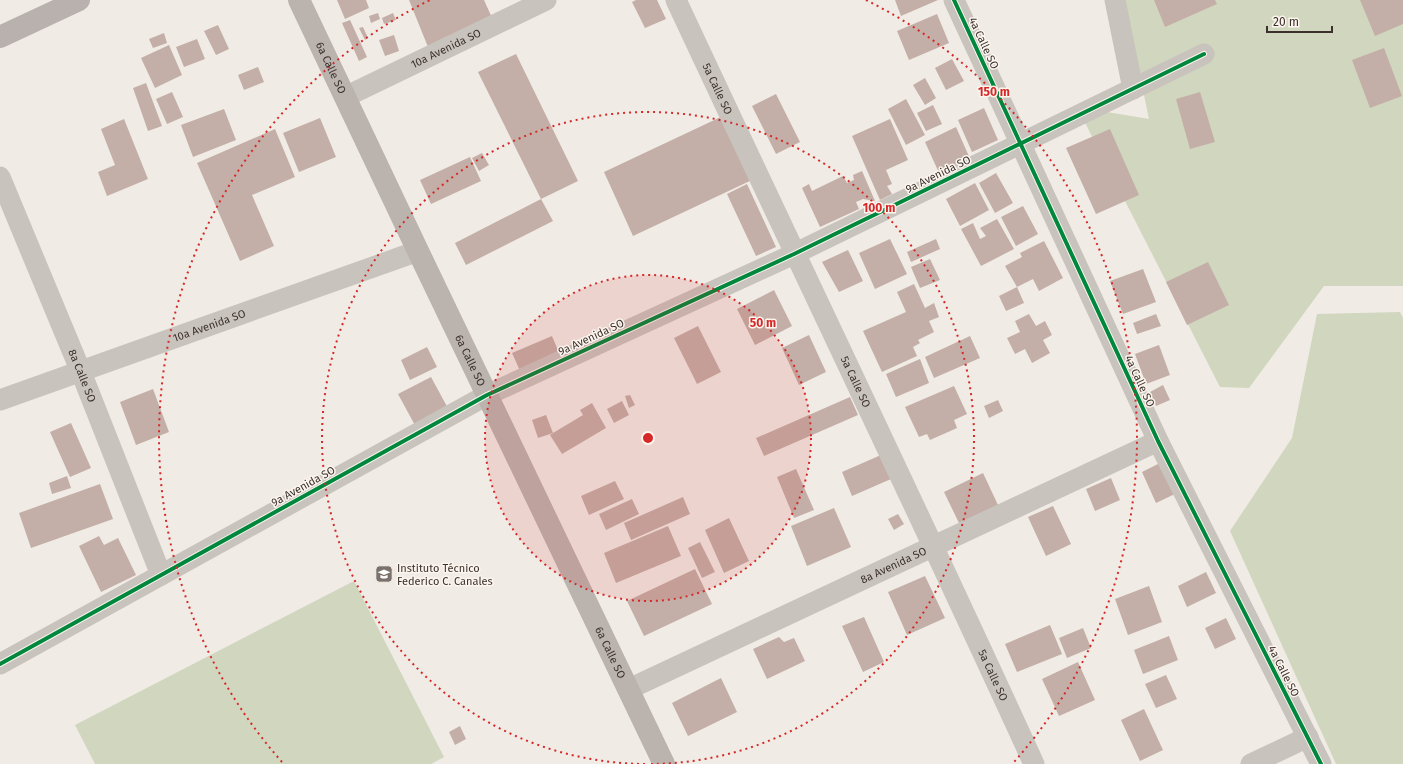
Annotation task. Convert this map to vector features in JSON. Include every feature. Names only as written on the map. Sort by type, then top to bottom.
[{"type":"main road","points":[[0,37],[79,0]]},
{"type":"street","name":"6a Calle SO","points":[[299,0],[664,764]]},
{"type":"street","name":"10a Avenida SO","points":[[345,97],[546,0]]},
{"type":"street","name":"5a Calle SO","points":[[676,0],[794,254],[934,546],[1034,764]]},
{"type":"street","name":"4a Calle SO","points":[[954,0],[1158,441],[1322,764]]},
{"type":"street","points":[[1115,0],[1133,88]]},
{"type":"street","name":"9a Avenida SO","points":[[0,664],[487,395],[794,254],[1204,54]]},
{"type":"street","name":"8a Calle SO","points":[[0,177],[161,575]]},
{"type":"street","name":"10a Avenida SO","points":[[0,400],[418,251]]},
{"type":"street","name":"8a Avenida SO","points":[[629,689],[1158,441]]},
{"type":"street","points":[[1251,764],[1308,737]]},
{"type":"green space","points":[[1124,0],[1403,0],[1403,286],[1324,286],[1249,388],[1220,387],[1077,107],[1149,119]]},
{"type":"green space","points":[[1400,312],[1403,318],[1403,764],[1336,764],[1230,531],[1292,438],[1317,314]]},
{"type":"green space","points":[[354,581],[444,757],[431,764],[95,764],[75,725]]},
{"type":"building","points":[[337,0],[366,0],[369,8],[345,19]]},
{"type":"building","points":[[409,0],[484,0],[493,20],[428,47]]},
{"type":"building","points":[[636,0],[657,0],[666,19],[645,28],[632,2]]},
{"type":"building","points":[[895,0],[938,0],[901,16]]},
{"type":"building","points":[[1154,0],[1215,0],[1217,4],[1165,27]]},
{"type":"building","points":[[1360,0],[1403,0],[1403,24],[1375,36]]},
{"type":"building","points":[[378,13],[380,19],[371,23],[369,16]]},
{"type":"building","points":[[393,13],[396,20],[384,24],[382,18]]},
{"type":"building","points":[[937,14],[949,43],[909,60],[897,31]]},
{"type":"building","points":[[350,20],[367,57],[359,61],[342,23]]},
{"type":"building","points":[[218,25],[229,49],[216,55],[204,31]]},
{"type":"building","points":[[363,27],[368,38],[365,40],[359,28]]},
{"type":"building","points":[[164,33],[167,43],[153,48],[149,39]]},
{"type":"building","points":[[394,35],[399,51],[385,56],[379,40]]},
{"type":"building","points":[[197,39],[205,59],[184,67],[176,47]]},
{"type":"building","points":[[169,45],[182,75],[155,88],[141,58]]},
{"type":"building","points":[[1384,48],[1402,96],[1370,108],[1352,60]]},
{"type":"building","points":[[516,54],[578,181],[541,199],[478,72]]},
{"type":"building","points":[[952,59],[964,81],[946,90],[935,68]]},
{"type":"building","points":[[258,67],[264,82],[244,90],[238,75]]},
{"type":"building","points":[[925,78],[936,98],[925,105],[913,85]]},
{"type":"building","points":[[146,83],[162,126],[148,131],[133,88]]},
{"type":"building","points":[[172,92],[183,117],[167,124],[156,99]]},
{"type":"building","points":[[1200,92],[1215,142],[1190,149],[1176,99]]},
{"type":"building","points":[[776,94],[800,142],[776,154],[752,106]]},
{"type":"building","points":[[906,99],[925,135],[906,145],[888,109]]},
{"type":"building","points":[[933,105],[942,124],[926,131],[917,113]]},
{"type":"building","points":[[984,108],[998,140],[972,152],[958,120]]},
{"type":"building","points":[[224,109],[236,140],[193,157],[181,125]]},
{"type":"building","points":[[725,115],[754,179],[633,236],[604,172]]},
{"type":"building","points":[[320,118],[336,157],[299,172],[283,133]]},
{"type":"building","points":[[124,119],[148,179],[107,196],[98,172],[115,165],[101,129]]},
{"type":"building","points":[[890,119],[908,160],[886,170],[892,184],[887,186],[892,194],[880,200],[852,136]]},
{"type":"building","points":[[956,127],[971,161],[940,175],[925,142]]},
{"type":"building","points":[[275,129],[295,177],[252,195],[274,246],[240,261],[197,163]]},
{"type":"building","points":[[1110,129],[1139,195],[1096,214],[1066,148]]},
{"type":"building","points":[[482,153],[489,165],[479,171],[472,158]]},
{"type":"building","points":[[470,157],[481,181],[431,204],[420,180]]},
{"type":"building","points":[[862,171],[875,201],[863,199],[856,202],[859,209],[820,227],[802,188],[809,184],[812,191],[843,176],[847,183],[854,180],[853,175]]},
{"type":"building","points":[[996,173],[1013,203],[995,213],[979,183]]},
{"type":"building","points":[[975,183],[989,210],[960,226],[946,199]]},
{"type":"building","points":[[747,184],[776,247],[756,256],[727,194]]},
{"type":"building","points":[[541,199],[553,221],[466,265],[455,243]]},
{"type":"building","points":[[1023,206],[1038,234],[1016,246],[1001,217]]},
{"type":"building","points":[[997,219],[1014,249],[981,266],[961,229],[973,223],[980,239],[986,236],[980,228]]},
{"type":"building","points":[[890,239],[907,274],[875,289],[859,253]]},
{"type":"building","points":[[936,239],[940,249],[911,262],[907,252]]},
{"type":"building","points":[[1044,241],[1063,278],[1039,291],[1033,279],[1017,287],[1005,266],[1022,257],[1020,253]]},
{"type":"building","points":[[848,250],[863,281],[839,292],[822,262]]},
{"type":"building","points":[[930,259],[940,280],[920,288],[911,267]]},
{"type":"building","points":[[1208,262],[1229,305],[1187,325],[1166,282]]},
{"type":"building","points":[[1143,269],[1156,302],[1123,314],[1110,281]]},
{"type":"building","points":[[914,284],[925,308],[934,303],[939,317],[929,321],[934,332],[918,340],[920,343],[913,347],[917,356],[882,372],[863,331],[906,312],[897,292]]},
{"type":"building","points":[[1017,287],[1024,303],[1006,311],[999,296]]},
{"type":"building","points":[[774,290],[792,326],[755,345],[737,309]]},
{"type":"building","points":[[1029,314],[1036,326],[1045,321],[1052,335],[1043,340],[1050,353],[1032,363],[1025,349],[1015,354],[1007,338],[1020,332],[1015,321]]},
{"type":"building","points":[[1156,314],[1161,326],[1137,334],[1133,323]]},
{"type":"building","points":[[698,326],[721,372],[697,384],[674,338]]},
{"type":"building","points":[[809,335],[826,372],[799,385],[782,348]]},
{"type":"building","points":[[552,336],[560,355],[521,373],[512,353]]},
{"type":"building","points":[[970,336],[980,358],[934,378],[925,357]]},
{"type":"building","points":[[1159,345],[1170,375],[1146,384],[1135,354]]},
{"type":"building","points":[[427,347],[437,367],[410,380],[401,360]]},
{"type":"building","points":[[920,359],[929,383],[896,397],[886,374]]},
{"type":"building","points":[[431,377],[450,412],[417,429],[398,394]]},
{"type":"building","points":[[1163,385],[1170,400],[1156,406],[1150,392]]},
{"type":"building","points":[[954,386],[967,414],[954,420],[957,428],[930,440],[927,434],[919,437],[905,407]]},
{"type":"building","points":[[153,389],[169,432],[136,445],[120,402]]},
{"type":"building","points":[[630,395],[635,405],[629,408],[625,396]]},
{"type":"building","points":[[850,397],[858,415],[764,456],[756,438]]},
{"type":"building","points":[[998,400],[1003,411],[989,418],[984,406]]},
{"type":"building","points":[[622,401],[629,415],[614,423],[607,409]]},
{"type":"building","points":[[592,403],[606,428],[562,454],[550,435],[583,415],[580,410]]},
{"type":"building","points":[[546,415],[553,433],[538,438],[532,420]]},
{"type":"building","points":[[71,423],[91,468],[70,477],[50,432]]},
{"type":"building","points":[[881,455],[891,479],[852,496],[842,472]]},
{"type":"building","points":[[1162,462],[1177,493],[1156,503],[1142,472]]},
{"type":"building","points":[[796,469],[814,510],[794,518],[777,477]]},
{"type":"building","points":[[983,473],[998,505],[959,523],[944,492]]},
{"type":"building","points":[[67,476],[71,488],[52,494],[49,483]]},
{"type":"building","points":[[1111,478],[1120,500],[1095,511],[1086,489]]},
{"type":"building","points":[[615,481],[624,499],[589,515],[581,496]]},
{"type":"building","points":[[100,484],[113,519],[31,548],[19,513]]},
{"type":"building","points":[[683,497],[690,514],[631,540],[624,523]]},
{"type":"building","points":[[632,499],[639,514],[606,530],[599,514]]},
{"type":"building","points":[[1053,506],[1071,544],[1046,556],[1028,517]]},
{"type":"building","points":[[834,508],[851,547],[807,566],[791,526]]},
{"type":"building","points":[[898,514],[904,524],[894,530],[888,519]]},
{"type":"building","points":[[729,518],[749,561],[724,573],[705,530]]},
{"type":"building","points":[[668,526],[681,556],[616,583],[604,553]]},
{"type":"building","points":[[99,536],[104,545],[118,538],[136,575],[101,592],[79,546]]},
{"type":"building","points":[[700,542],[715,572],[702,578],[688,548]]},
{"type":"building","points":[[695,569],[712,604],[644,636],[627,601]]},
{"type":"building","points":[[1206,572],[1216,593],[1187,607],[1178,586]]},
{"type":"building","points":[[925,576],[945,618],[907,635],[888,592]]},
{"type":"building","points":[[1149,586],[1162,622],[1128,635],[1115,599]]},
{"type":"building","points":[[864,617],[884,662],[863,672],[842,626]]},
{"type":"building","points":[[1226,618],[1236,639],[1215,649],[1205,628]]},
{"type":"building","points":[[1050,625],[1062,654],[1017,672],[1005,644]]},
{"type":"building","points":[[1083,628],[1091,648],[1067,658],[1059,638]]},
{"type":"building","points":[[1169,636],[1178,660],[1143,674],[1134,650]]},
{"type":"building","points":[[779,637],[784,642],[794,638],[805,661],[767,679],[753,649]]},
{"type":"building","points":[[1078,662],[1095,700],[1059,716],[1042,679]]},
{"type":"building","points":[[1166,675],[1177,699],[1156,708],[1145,684]]},
{"type":"building","points":[[721,678],[737,712],[688,736],[672,703]]},
{"type":"building","points":[[1144,709],[1163,750],[1140,761],[1121,720]]},
{"type":"building","points":[[460,726],[466,739],[455,745],[449,732]]},
{"type":"cycle path","points":[[954,0],[1158,441],[1321,764]]},
{"type":"cycle path","points":[[0,664],[487,395],[794,254],[1204,54]]},
{"type":"place","name":"Instituto Técnico Federico C. Canales","points":[[384,574]]}]
